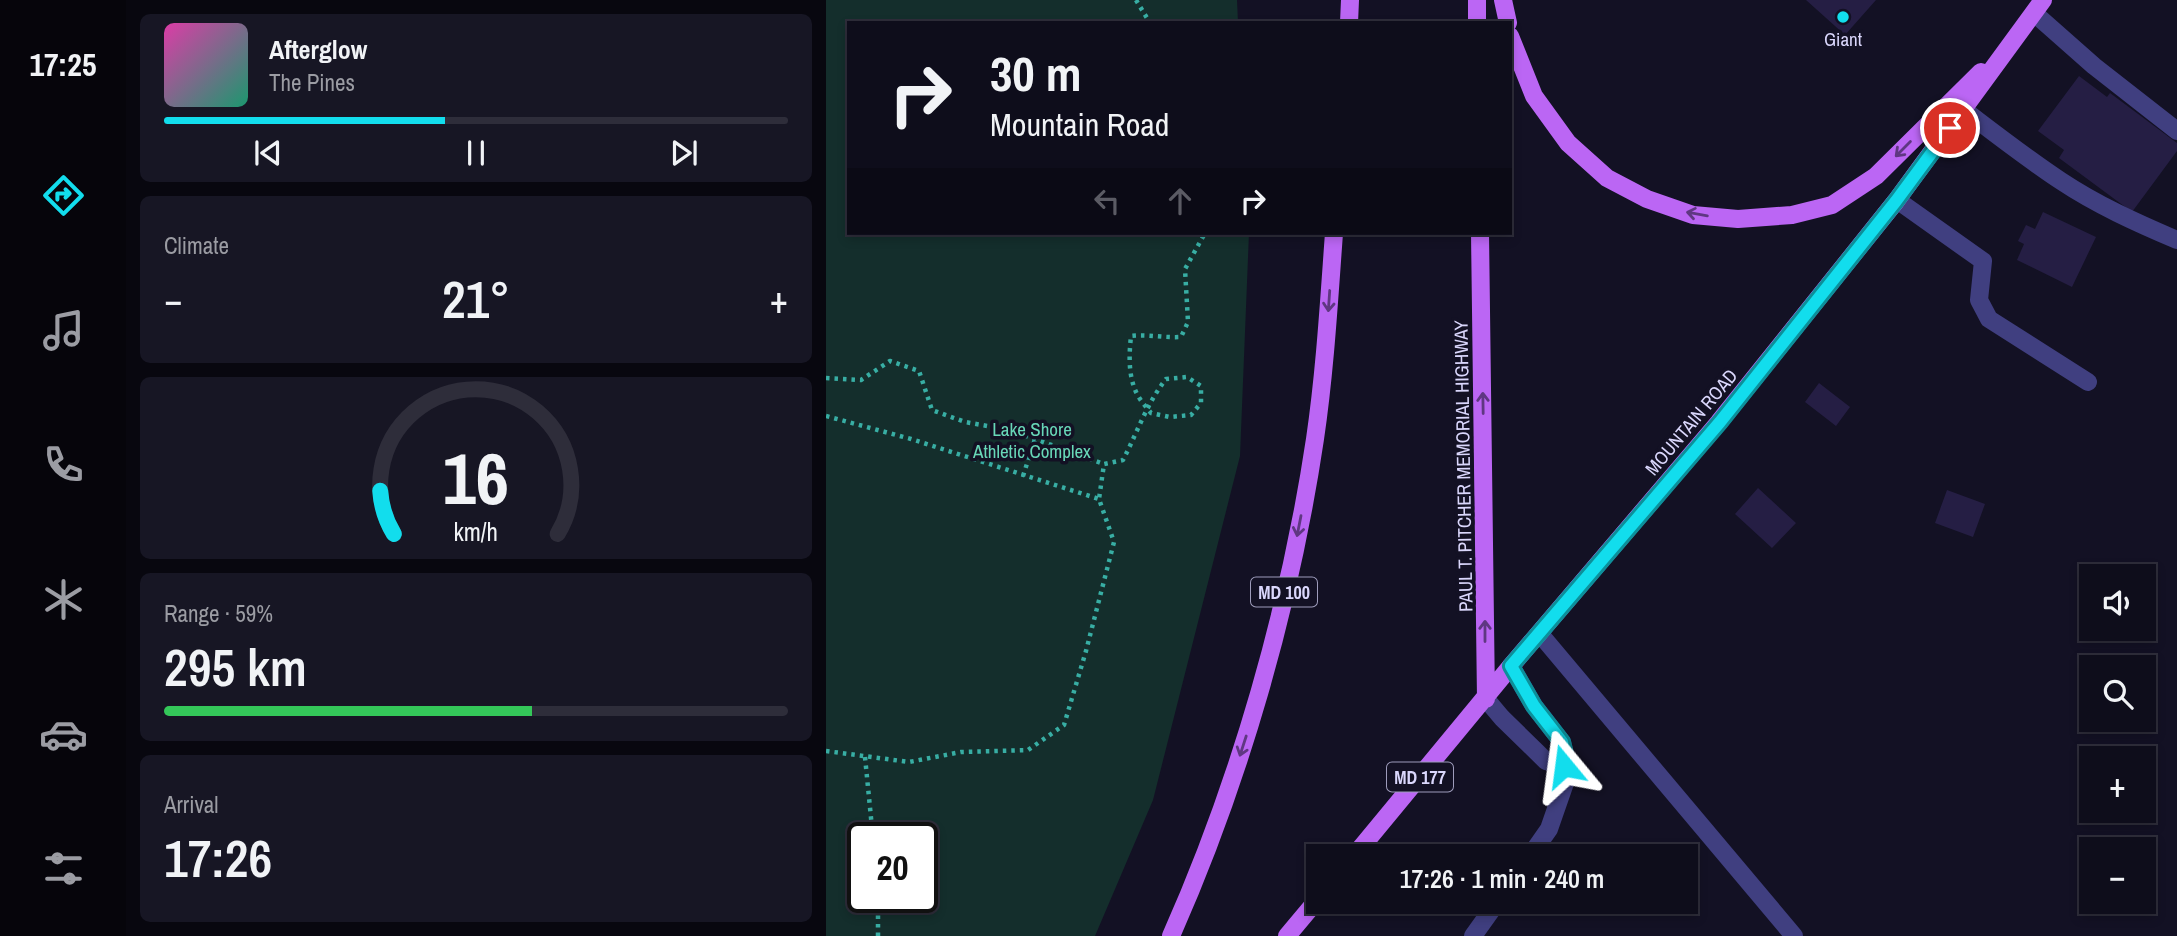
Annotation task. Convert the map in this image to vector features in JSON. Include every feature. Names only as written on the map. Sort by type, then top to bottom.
[{"type":"main road","points":[[1349,21],[1350,0]]},
{"type":"main road","points":[[1477,0],[1477,21]]},
{"type":"main road","points":[[1503,0],[1507,21]]},
{"type":"main road","points":[[1512,45],[1534,96],[1568,143],[1607,178],[1647,199],[1693,215],[1738,219],[1792,215],[1832,205],[1876,176],[1958,105],[2039,7]]},
{"type":"main road","name":"MOUNTAIN ROAD","points":[[1364,844],[1511,666],[1720,422],[1897,200],[1958,105]]},
{"type":"main road","name":"MD 100","points":[[1171,936],[1244,743],[1265,670],[1295,544],[1315,438],[1327,333],[1334,235]]},
{"type":"main road","name":"PAUL T. PITCHER MEMORIAL HIGHWAY","points":[[1480,235],[1486,699]]},
{"type":"main road","points":[[1287,936],[1306,913]]},
{"type":"lane","points":[[2039,7],[2094,66],[2177,131]]},
{"type":"lane","points":[[1958,105],[2062,182],[2108,209],[2177,240]]},
{"type":"lane","points":[[1897,200],[1983,261],[1979,300],[1989,319],[2088,382]]},
{"type":"lane","points":[[1540,634],[1794,936]]},
{"type":"lane","points":[[1511,666],[1534,706],[1562,742],[1565,754],[1565,783],[1549,829],[1538,844]]},
{"type":"lane","points":[[1486,699],[1546,761],[1564,766]]},
{"type":"lane","points":[[1473,936],[1489,914]]},
{"type":"path","points":[[1136,0],[1149,21]]},
{"type":"path","points":[[826,378],[861,380],[890,361],[919,371],[932,410],[965,422],[1010,430],[1104,464],[1123,460],[1147,408],[1166,379],[1186,377],[1201,386],[1201,403],[1191,415],[1170,417],[1151,412],[1147,408],[1137,394],[1128,359],[1131,336],[1147,334],[1163,338],[1181,337],[1188,322],[1185,269],[1204,235]]},
{"type":"path","points":[[826,416],[911,439],[1099,499]]},
{"type":"path","points":[[1023,476],[1035,439]]},
{"type":"path","points":[[826,751],[909,762],[961,752],[1028,750],[1064,725],[1114,542],[1099,499],[1104,464]]},
{"type":"path","points":[[865,757],[871,822]]},
{"type":"path","points":[[878,913],[878,936]]},
{"type":"green space","name":"Lake Shore Athletic Complex","points":[[826,0],[1237,0],[1238,21],[847,21],[847,235],[1249,235],[1240,456],[1153,800],[1095,936],[826,936]]},
{"type":"building","name":"Giant","points":[[1806,0],[1876,0],[1845,35]]},
{"type":"building","points":[[2079,76],[2107,97],[2110,93],[2177,143],[2177,151],[2132,212],[2059,158],[2064,150],[2038,131]]},
{"type":"building","points":[[2043,212],[2096,237],[2072,287],[2017,260],[2024,244],[2018,241],[2026,225],[2035,229]]},
{"type":"building","points":[[1819,383],[1850,407],[1836,426],[1805,402]]},
{"type":"building","points":[[1758,488],[1796,523],[1772,548],[1735,514]]},
{"type":"building","points":[[1947,490],[1985,504],[1973,537],[1935,523]]},
{"type":"place","name":"Giant","points":[[1843,17]]},
{"type":"route","points":[[1564,766],[1562,742],[1534,706],[1511,666],[1720,422],[1896,201],[1950,128]]}]
